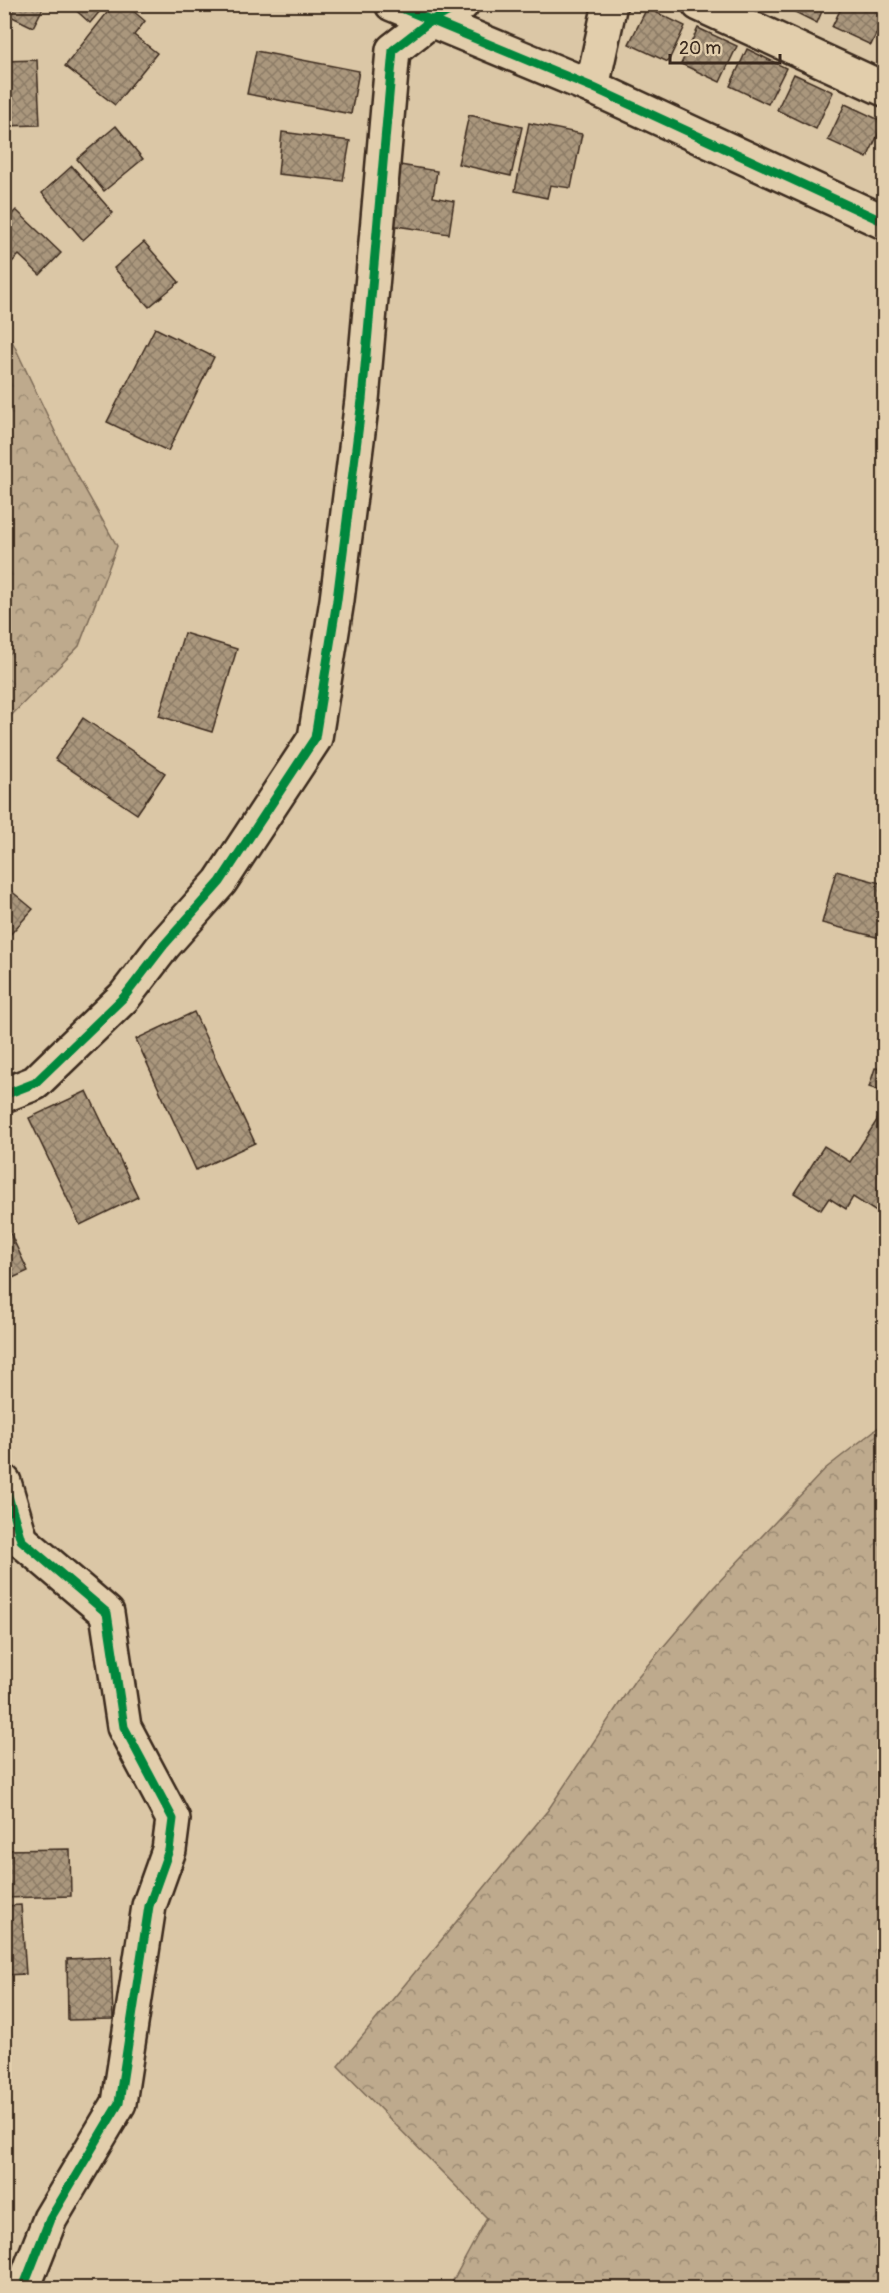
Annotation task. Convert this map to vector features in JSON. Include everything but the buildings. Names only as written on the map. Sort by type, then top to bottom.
[{"type":"street","points":[[392,4],[429,22],[592,87],[882,215]]},
{"type":"street","points":[[4,1095],[35,1083],[124,997],[164,945],[220,882],[315,738],[337,600],[362,400],[393,50],[429,22],[462,4]]},
{"type":"street","points":[[592,87],[610,4]]},
{"type":"street","points":[[699,4],[885,89]]},
{"type":"street","points":[[4,1482],[21,1540],[106,1612],[124,1727],[173,1819],[169,1851],[149,1906],[119,2103],[50,2219],[23,2289]]},
{"type":"green space","points":[[4,324],[68,459],[117,546],[79,646],[5,722]]},
{"type":"green space","points":[[884,1423],[884,2288],[449,2288],[487,2218],[338,2066],[548,1810],[635,1680],[714,1587],[825,1469]]},
{"type":"cycle path","points":[[392,4],[592,87],[884,222]]},
{"type":"cycle path","points":[[4,1095],[35,1083],[124,997],[164,945],[220,882],[315,738],[337,600],[362,400],[393,50],[429,22],[462,4]]},
{"type":"cycle path","points":[[4,1482],[21,1540],[107,1613],[124,1727],[173,1819],[169,1850],[149,1906],[119,2103],[50,2219],[23,2288]]}]
